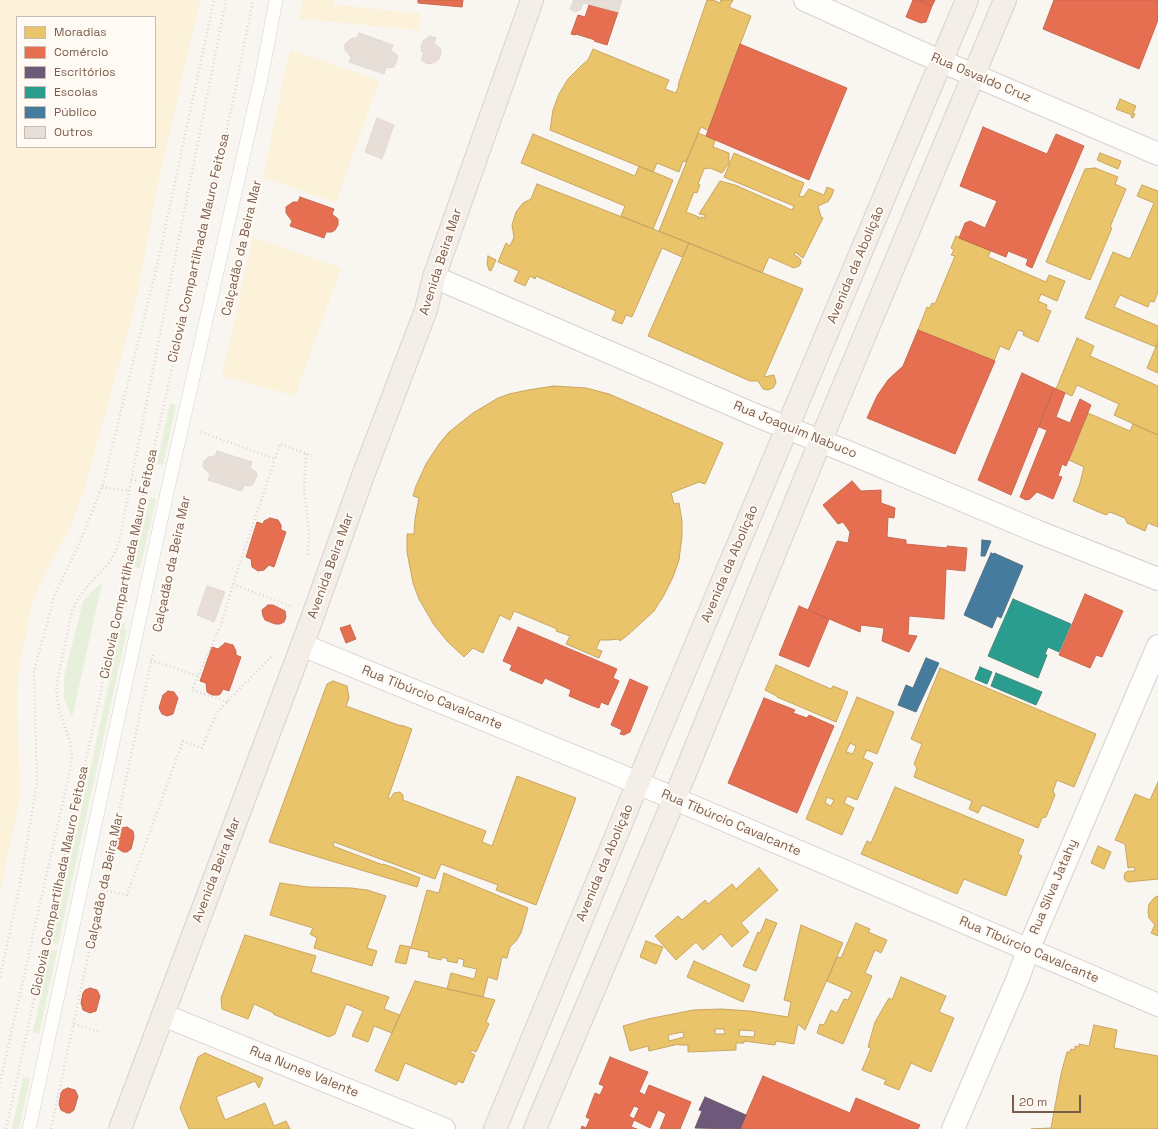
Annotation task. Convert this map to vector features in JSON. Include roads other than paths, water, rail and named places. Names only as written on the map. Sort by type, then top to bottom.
[{"type":"main road","name":"Avenida Beira Mar","points":[[120,1129],[426,310],[434,277],[532,0]]},
{"type":"main road","name":"Avenida da Abolição","points":[[495,1129],[967,0]]},
{"type":"main road","points":[[534,1129],[674,799],[821,441],[1005,0]]},
{"type":"street","name":"Rua Osvaldo Cruz","points":[[805,0],[941,61],[1158,154]]},
{"type":"street","name":"Rua Joaquim Nabuco","points":[[434,277],[788,428],[1036,531],[1158,579]]},
{"type":"street","name":"Rua Tibúrcio Cavalcante","points":[[302,644],[674,799],[1158,1005]]},
{"type":"street","name":"Rua Silva Jatahy","points":[[953,1129],[1158,646]]},
{"type":"street","name":"Rua Nunes Valente","points":[[163,1014],[444,1129]]},
{"type":"lane","points":[[29,1129],[168,488],[260,82],[276,0]]}]
